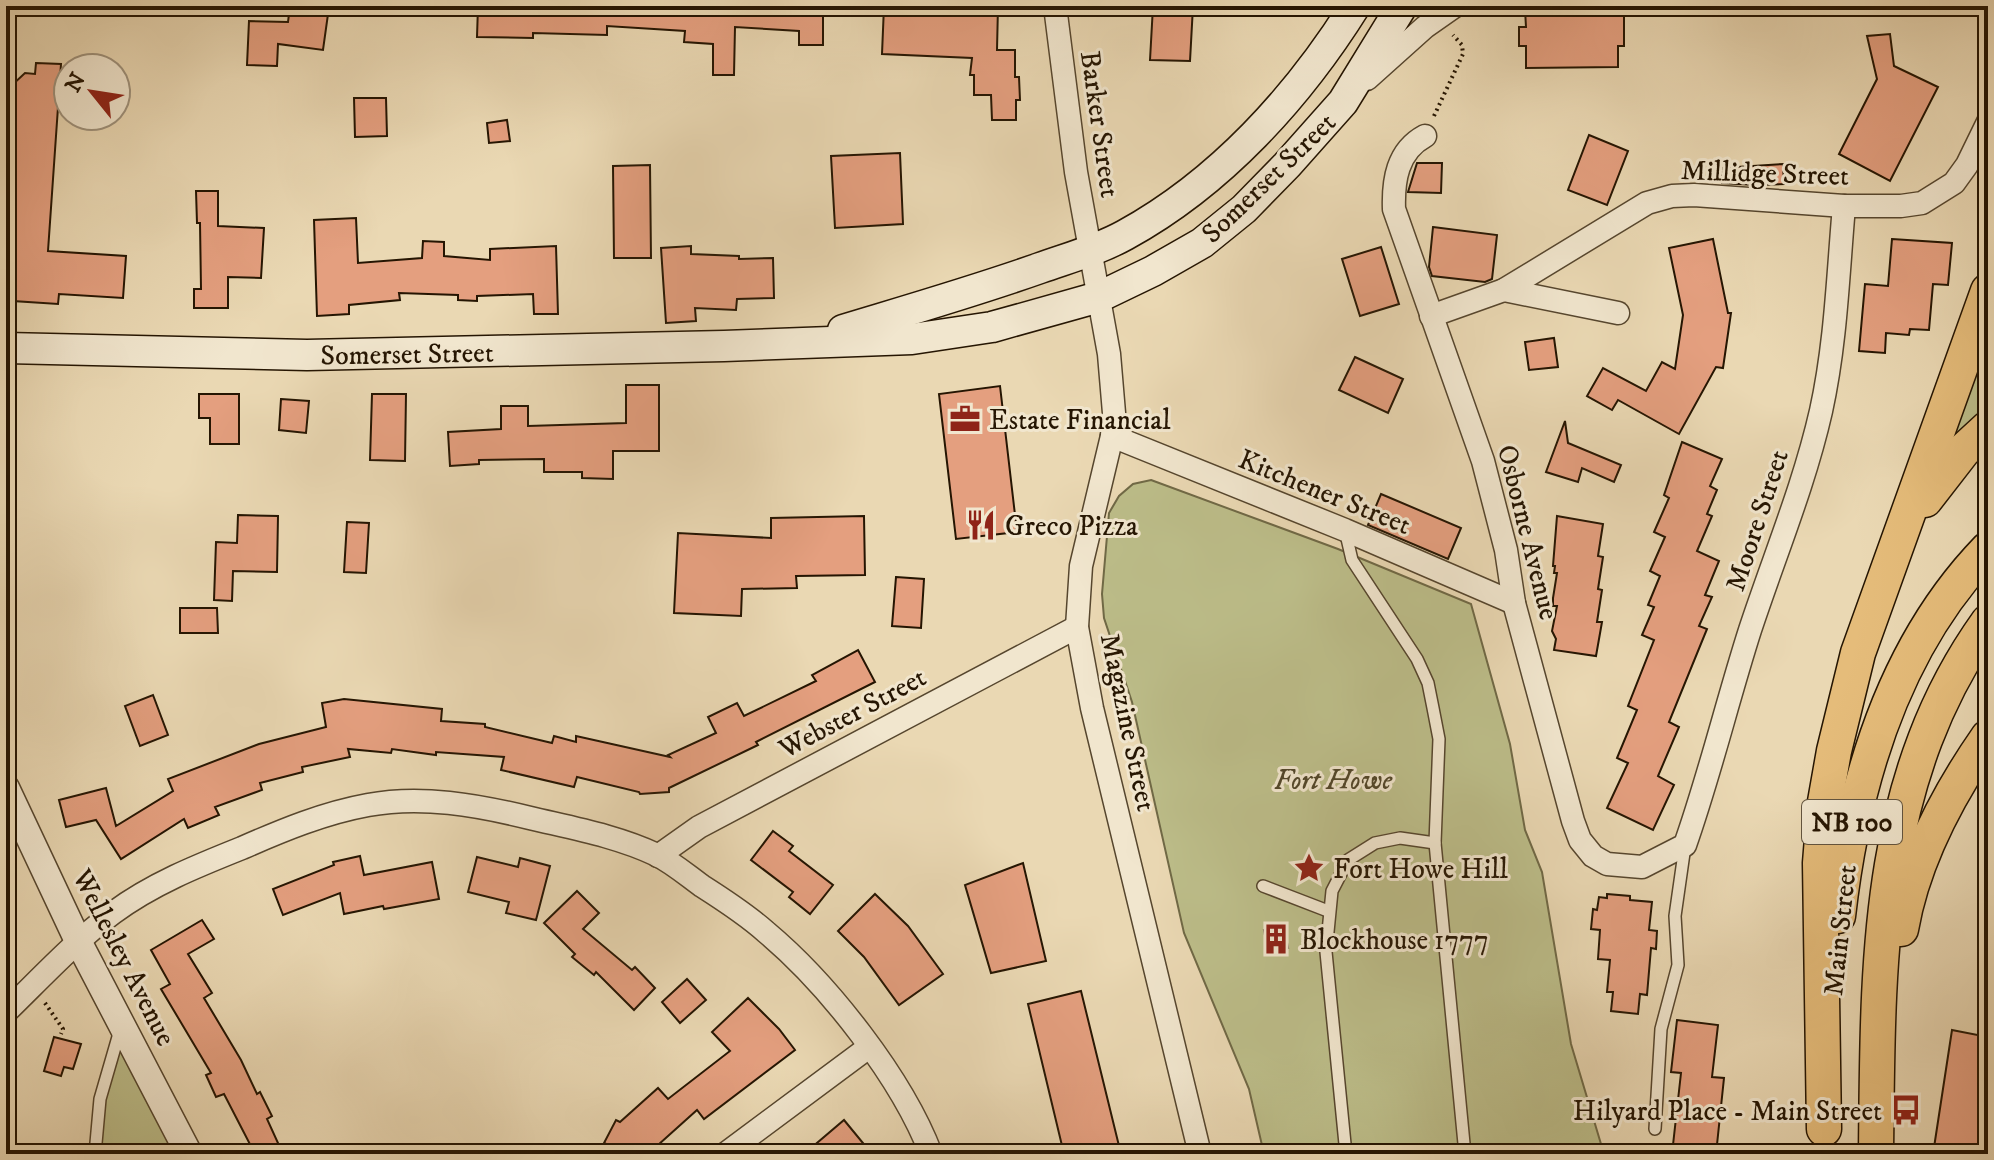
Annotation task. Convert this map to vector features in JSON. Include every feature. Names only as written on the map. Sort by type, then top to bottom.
[{"type":"main road","name":"Somerset Street","points":[[807,341],[988,286],[1124,235],[1214,173],[1304,82],[1355,6]]},
{"type":"main road","name":"Somerset Street","points":[[6,348],[307,355],[724,346],[925,337],[992,327],[1099,297],[1202,243],[1244,209],[1343,102],[1402,6]]},
{"type":"main road","points":[[1824,1142],[1820,863],[1825,802],[1845,696],[1988,291]]},
{"type":"main road","points":[[1901,532],[1963,451],[1988,428]]},
{"type":"main road","name":"Main Street","points":[[1824,1142],[1838,916],[1851,828],[1865,774],[1897,684],[1923,637],[1988,549]]},
{"type":"main road","name":"Main Street","points":[[1876,1154],[1877,1067],[1887,893],[1907,792],[1922,744],[1943,697],[1988,622]]},
{"type":"main road","points":[[1877,1067],[1905,906],[1943,812],[1970,762],[1988,737]]},
{"type":"street","name":"Barker Street","points":[[1055,6],[1076,172],[1090,250]]},
{"type":"street","points":[[1343,102],[1390,57],[1455,6]]},
{"type":"street","name":"Millidge Street","points":[[1431,316],[1504,290],[1647,203],[1672,196],[1844,206],[1922,203],[1954,183],[1967,165],[1988,122]]},
{"type":"street","name":"Osborne Avenue","points":[[1425,136],[1408,147],[1403,157],[1395,185],[1394,209],[1483,461],[1506,550],[1514,603],[1573,821],[1580,840],[1593,856],[1607,864],[1642,867],[1685,845]]},
{"type":"street","name":"Moore Street","points":[[1685,845],[1750,630],[1807,466],[1833,341],[1844,206]]},
{"type":"street","name":"Magazine Street","points":[[1090,250],[1114,413],[1112,436],[1083,553],[1077,627],[1092,708],[1200,1154]]},
{"type":"street","points":[[1504,290],[1618,313]]},
{"type":"street","name":"Kitchener Street","points":[[1112,436],[1345,530],[1514,603]]},
{"type":"street","name":"Webster Street","points":[[658,856],[699,827],[1077,627]]},
{"type":"street","name":"Wellesley Avenue","points":[[6,788],[78,941],[189,1154]]},
{"type":"street","points":[[6,1012],[78,941],[131,900],[174,876],[297,825],[370,804],[418,801],[502,811],[599,834],[658,856],[766,932],[835,1003],[869,1047],[902,1094],[931,1154]]},
{"type":"street","points":[[725,1154],[869,1047]]},
{"type":"lane","points":[[1345,530],[1352,560],[1397,626],[1428,683],[1439,739],[1435,843],[1465,1154]]},
{"type":"lane","points":[[1346,1154],[1326,952],[1332,891],[1348,860],[1375,843],[1400,838],[1435,843]]},
{"type":"lane","points":[[1655,1129],[1661,1029],[1678,965],[1675,916],[1685,845]]},
{"type":"lane","points":[[1263,886],[1328,911]]},
{"type":"lane","points":[[95,1154],[100,1099],[122,1024]]},
{"type":"path","points":[[1425,136],[1463,54],[1458,38],[1449,33],[1438,34],[1432,22]]},
{"type":"path","points":[[32,986],[63,1029],[61,1034]]},
{"type":"green space","points":[[1988,325],[1988,417],[1959,443],[1949,435]]},
{"type":"green space","name":"Fort Howe","points":[[1151,480],[1338,549],[1471,604],[1510,744],[1525,830],[1542,872],[1571,1044],[1604,1154],[1264,1154],[1249,1089],[1184,933],[1132,702],[1104,618],[1102,594],[1109,513],[1119,496],[1133,484]]},
{"type":"green space","points":[[122,1024],[189,1154],[95,1154],[96,1137]]},
{"type":"building","points":[[290,6],[329,7],[323,50],[278,44],[277,66],[247,65],[249,21],[288,22]]},
{"type":"building","points":[[478,6],[668,6],[668,11],[714,14],[714,6],[823,6],[823,45],[799,45],[799,31],[735,27],[734,75],[713,75],[713,44],[684,42],[685,31],[607,26],[607,35],[533,33],[533,38],[477,37]]},
{"type":"building","points":[[884,6],[998,6],[997,50],[1015,50],[1015,77],[1019,77],[1020,100],[1016,100],[1016,120],[992,120],[991,95],[974,95],[974,75],[970,75],[972,58],[882,54]]},
{"type":"building","points":[[1153,6],[1193,6],[1190,61],[1150,60]]},
{"type":"building","points":[[1540,6],[1624,8],[1624,46],[1618,46],[1618,67],[1526,68],[1526,46],[1519,46],[1519,27],[1526,27],[1525,9],[1540,9]]},
{"type":"building","points":[[1890,34],[1894,66],[1938,87],[1890,181],[1839,154],[1877,79],[1867,36]]},
{"type":"building","points":[[36,63],[52,64],[52,132],[56,132],[48,251],[126,256],[123,298],[59,294],[58,304],[13,301],[14,292],[6,291],[6,137],[10,87],[25,73],[35,74]]},
{"type":"building","points":[[354,98],[386,98],[387,136],[355,137]]},
{"type":"building","points":[[507,120],[510,141],[489,143],[487,123]]},
{"type":"building","points":[[1589,135],[1628,151],[1607,205],[1568,190]]},
{"type":"building","points":[[900,153],[903,224],[835,228],[831,156]]},
{"type":"building","points":[[1417,163],[1442,163],[1441,193],[1408,192]]},
{"type":"building","points":[[1783,164],[1784,184],[1722,183],[1722,168]]},
{"type":"building","points":[[650,165],[651,258],[614,258],[613,166]]},
{"type":"building","points":[[196,191],[218,191],[218,226],[264,228],[261,278],[228,277],[228,308],[194,308],[194,289],[201,289]]},
{"type":"building","points":[[356,218],[358,263],[422,258],[423,241],[444,242],[444,256],[490,260],[490,249],[556,246],[558,314],[534,314],[533,294],[477,296],[477,301],[458,300],[458,295],[399,293],[400,300],[349,305],[349,314],[317,316],[314,220]]},
{"type":"building","points":[[1433,227],[1497,235],[1492,279],[1485,282],[1432,276],[1429,267]]},
{"type":"building","points":[[1713,239],[1728,313],[1731,313],[1723,368],[1716,367],[1679,434],[1618,400],[1612,410],[1587,396],[1603,368],[1646,391],[1662,362],[1675,369],[1683,315],[1669,248]]},
{"type":"building","points":[[1892,239],[1952,243],[1948,285],[1933,284],[1929,330],[1910,329],[1909,335],[1886,333],[1885,353],[1859,351],[1865,284],[1888,286]]},
{"type":"building","points":[[691,246],[691,254],[739,256],[739,259],[773,258],[774,298],[737,299],[736,310],[695,308],[696,321],[666,323],[661,248]]},
{"type":"building","points":[[1381,247],[1399,304],[1360,316],[1342,259]]},
{"type":"building","points":[[1554,338],[1558,367],[1529,370],[1525,342]]},
{"type":"building","points":[[1355,357],[1403,379],[1388,413],[1339,390]]},
{"type":"building","points":[[626,385],[659,385],[659,451],[613,451],[613,479],[582,478],[582,472],[544,472],[544,459],[479,460],[479,464],[450,466],[448,432],[501,429],[501,406],[528,406],[528,426],[626,423]]},
{"type":"building","points":[[1000,386],[1017,532],[956,539],[939,394]]},
{"type":"building","points":[[199,394],[239,394],[239,444],[210,444],[210,418],[199,418]]},
{"type":"building","points":[[372,394],[406,394],[405,461],[370,460]]},
{"type":"building","points":[[281,399],[309,401],[306,433],[279,430]]},
{"type":"building","points":[[1565,421],[1568,443],[1621,465],[1614,482],[1582,468],[1578,482],[1546,472]]},
{"type":"building","points":[[1682,442],[1722,459],[1710,486],[1717,490],[1707,514],[1712,516],[1697,551],[1719,561],[1705,595],[1712,597],[1699,626],[1707,629],[1669,722],[1679,727],[1658,776],[1674,785],[1653,830],[1607,808],[1628,763],[1617,758],[1637,710],[1628,706],[1654,640],[1642,635],[1654,607],[1648,605],[1660,576],[1650,571],[1665,537],[1654,532],[1669,498],[1664,495]]},
{"type":"building","points":[[1381,494],[1461,528],[1448,559],[1368,525]]},
{"type":"building","points":[[238,515],[278,516],[277,572],[233,571],[232,601],[214,600],[216,542],[237,543]]},
{"type":"building","points":[[864,516],[865,575],[796,576],[797,588],[742,589],[741,616],[674,613],[678,533],[771,538],[771,518]]},
{"type":"building","points":[[1557,516],[1603,524],[1598,556],[1603,557],[1598,589],[1602,590],[1597,622],[1602,622],[1596,656],[1554,650],[1556,639],[1552,631],[1557,606],[1553,606],[1553,598],[1557,573],[1554,573],[1553,566]]},
{"type":"building","points":[[347,522],[369,523],[366,573],[344,572]]},
{"type":"building","points":[[896,577],[924,579],[921,628],[892,626]]},
{"type":"building","points":[[180,608],[217,608],[218,633],[180,633]]},
{"type":"building","points":[[858,650],[875,682],[756,742],[758,745],[669,788],[669,792],[640,794],[577,777],[574,787],[501,770],[504,757],[348,749],[350,757],[302,767],[303,772],[260,783],[262,790],[215,807],[219,815],[188,828],[184,819],[121,859],[96,820],[66,827],[59,800],[106,788],[116,826],[173,791],[168,779],[259,744],[326,727],[322,703],[344,699],[442,709],[441,721],[485,724],[485,727],[552,743],[554,736],[576,742],[576,736],[670,757],[668,755],[716,733],[708,717],[737,703],[744,716],[816,681],[812,675]]},
{"type":"building","points":[[153,695],[168,735],[140,746],[125,706]]},
{"type":"building","points":[[773,831],[793,846],[789,851],[833,885],[810,914],[789,897],[793,892],[751,860]]},
{"type":"building","points":[[360,856],[364,875],[432,862],[439,899],[344,914],[340,893],[283,915],[273,889],[334,865],[333,862]]},
{"type":"building","points":[[477,857],[518,867],[520,858],[550,866],[536,920],[506,913],[509,902],[468,892]]},
{"type":"building","points":[[1023,863],[1046,961],[991,973],[965,885]]},
{"type":"building","points":[[577,891],[599,913],[583,929],[632,970],[635,967],[655,988],[634,1010],[596,972],[594,975],[572,957],[575,954],[544,923]]},
{"type":"building","points":[[875,894],[908,926],[943,974],[899,1005],[864,957],[838,931]]},
{"type":"building","points":[[1607,894],[1652,902],[1649,930],[1657,931],[1656,949],[1651,948],[1647,995],[1640,994],[1638,1014],[1611,1011],[1613,992],[1607,992],[1610,960],[1598,959],[1600,930],[1591,929],[1593,909],[1597,910],[1599,897],[1607,898]]},
{"type":"building","points":[[202,920],[214,939],[188,954],[212,993],[204,998],[272,1116],[267,1119],[283,1154],[255,1154],[224,1094],[216,1097],[206,1075],[211,1073],[161,989],[170,984],[151,950]]},
{"type":"building","name":"Blockhouse 1777","points":[[1284,926],[1288,948],[1268,952],[1264,930]]},
{"type":"building","points":[[687,979],[706,1000],[680,1023],[662,1002]]},
{"type":"building","points":[[1081,991],[1121,1154],[1064,1154],[1028,1004]]},
{"type":"building","points":[[748,998],[795,1050],[704,1119],[697,1110],[648,1154],[627,1154],[604,1143],[616,1120],[620,1122],[658,1088],[668,1099],[730,1051],[712,1032]]},
{"type":"building","points":[[1677,1020],[1718,1025],[1712,1077],[1724,1078],[1716,1154],[1672,1154],[1681,1073],[1671,1072]]},
{"type":"building","points":[[1952,1030],[1988,1037],[1988,1154],[1933,1154]]},
{"type":"building","points":[[54,1037],[81,1044],[73,1069],[64,1067],[61,1076],[44,1071]]},
{"type":"building","points":[[844,1120],[872,1154],[804,1154]]},
{"type":"place","name":"Estate Financial","points":[[965,419]]},
{"type":"place","name":"Greco Pizza","points":[[981,525]]},
{"type":"place","name":"Fort Howe Hill","points":[[1309,868]]},
{"type":"place","name":"Blockhouse 1777","points":[[1276,939]]},
{"type":"place","name":"Hilyard Place - Main Street","points":[[1906,1110]]}]
